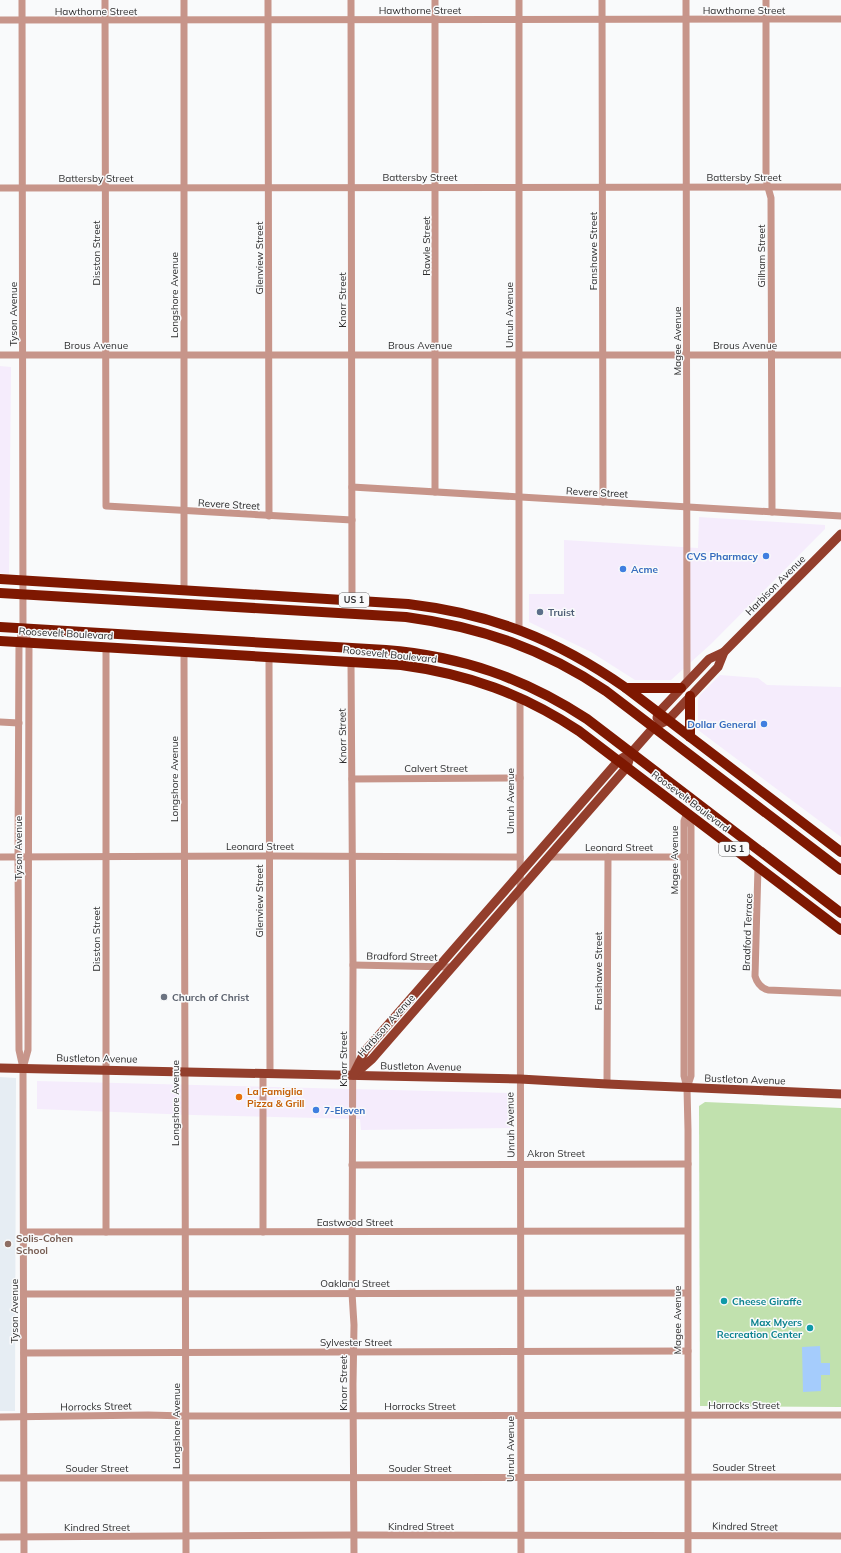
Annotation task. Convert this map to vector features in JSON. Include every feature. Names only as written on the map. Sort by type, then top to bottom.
[{"type":"highway","name":"US 1","points":[[0,579],[408,604],[444,609],[485,618],[519,630],[573,654],[626,688],[841,852]]},
{"type":"highway","name":"US 1","points":[[0,593],[389,616],[442,622],[492,635],[553,660],[597,685],[841,870]]},
{"type":"highway","name":"Roosevelt Boulevard","points":[[0,627],[386,650],[436,656],[482,668],[538,690],[573,710],[841,913]]},
{"type":"highway","name":"Roosevelt Boulevard","points":[[0,641],[401,665],[433,670],[478,681],[520,697],[555,715],[579,731],[841,930]]},
{"type":"highway","points":[[626,688],[684,685]]},
{"type":"highway","points":[[690,696],[690,737]]},
{"type":"highway","points":[[738,774],[777,821]]},
{"type":"highway","points":[[819,913],[841,922]]},
{"type":"main road","name":"Harbison Avenue","points":[[353,1075],[365,1051],[440,967],[619,760],[631,753],[654,727],[668,720],[718,667],[724,652],[841,534]]},
{"type":"main road","name":"Harbison Avenue","points":[[654,727],[658,713],[709,658],[724,652]]},
{"type":"main road","name":"Harbison Avenue","points":[[353,1075],[372,1059],[627,767],[631,753]]},
{"type":"main road","name":"Bustleton Avenue","points":[[0,1068],[106,1069],[520,1079],[841,1094]]},
{"type":"street","name":"Tyson Avenue","points":[[22,0],[23,629],[28,745],[28,1050],[23,1068]]},
{"type":"street","name":"Disston Street","points":[[106,0],[106,506]]},
{"type":"street","name":"Longshore Avenue","points":[[184,0],[184,590]]},
{"type":"street","name":"Glenview Street","points":[[268,0],[269,516]]},
{"type":"street","name":"Knorr Street","points":[[351,0],[352,600]]},
{"type":"street","name":"Rawle Street","points":[[435,0],[435,492]]},
{"type":"street","name":"Unruh Avenue","points":[[519,0],[519,630]]},
{"type":"street","name":"Fanshawe Street","points":[[602,0],[603,502]]},
{"type":"street","name":"Magee Avenue","points":[[684,685],[687,507],[686,0]]},
{"type":"street","name":"Gilham Street","points":[[766,0],[766,180],[771,198],[772,512]]},
{"type":"street","name":"Hawthorne Street","points":[[0,20],[841,19]]},
{"type":"street","name":"Battersby Street","points":[[0,188],[841,187]]},
{"type":"street","name":"Brous Avenue","points":[[0,355],[841,354]]},
{"type":"street","name":"Revere Street","points":[[352,487],[841,516]]},
{"type":"street","name":"Revere Street","points":[[106,506],[352,520]]},
{"type":"street","name":"Tyson Avenue","points":[[24,642],[19,723],[18,856],[19,1050],[23,1068],[24,1553]]},
{"type":"street","name":"Disston Street","points":[[106,647],[106,1232]]},
{"type":"street","name":"Longshore Avenue","points":[[184,652],[186,1553]]},
{"type":"street","name":"Glenview Street","points":[[263,1232],[267,1073],[269,657]]},
{"type":"street","name":"Knorr Street","points":[[351,662],[353,857],[352,1293],[354,1553]]},
{"type":"street","name":"Unruh Avenue","points":[[520,697],[521,1553]]},
{"type":"street","points":[[0,722],[19,723]]},
{"type":"street","points":[[19,745],[28,745]]},
{"type":"street","name":"Calvert Street","points":[[352,779],[520,778]]},
{"type":"street","name":"Magee Avenue","points":[[687,812],[684,821],[687,857],[687,964],[684,1076],[687,1088],[688,1164],[688,1553]]},
{"type":"street","name":"Leonard Street","points":[[0,857],[520,857]]},
{"type":"street","name":"Leonard Street","points":[[548,857],[687,857]]},
{"type":"street","name":"Fanshawe Street","points":[[607,1084],[608,857]]},
{"type":"street","name":"Bradford Terrace","points":[[758,867],[755,976],[758,983],[764,989],[768,990],[841,993]]},
{"type":"street","name":"Bradford Street","points":[[353,965],[451,967]]},
{"type":"street","name":"Akron Street","points":[[352,1165],[521,1163],[688,1164]]},
{"type":"street","name":"Eastwood Street","points":[[24,1232],[687,1231]]},
{"type":"street","name":"Oakland Street","points":[[24,1294],[687,1293]]},
{"type":"street","name":"Sylvester Street","points":[[24,1353],[688,1351]]},
{"type":"street","name":"Horrocks Street","points":[[0,1416],[841,1415]]},
{"type":"street","name":"Souder Street","points":[[0,1478],[841,1477]]},
{"type":"street","name":"Kindred Street","points":[[0,1537],[354,1535],[841,1536]]},
{"type":"shaded area","points":[[0,366],[11,367],[9,574],[0,573]]},
{"type":"shaded area","points":[[699,517],[825,525],[825,529],[711,644],[671,680],[635,680],[591,652],[529,622],[529,594],[564,594],[564,540],[698,548]]},
{"type":"shaded area","points":[[720,675],[758,678],[767,685],[841,687],[841,837],[698,730],[699,696]]},
{"type":"shaded area","name":"Solis-Cohen School","points":[[0,1077],[16,1078],[15,1411],[0,1411]]},
{"type":"shaded area","points":[[37,1081],[510,1093],[510,1128],[361,1130],[360,1119],[37,1109]]},
{"type":"green space","points":[[705,1102],[841,1108],[841,1407],[700,1406],[699,1106]]},
{"type":"water","points":[[820,1346],[821,1363],[830,1363],[830,1375],[821,1375],[821,1391],[803,1392],[802,1347]]},
{"type":"place","name":"CVS Pharmacy","points":[[766,556]]},
{"type":"place","name":"Acme","points":[[623,569]]},
{"type":"place","name":"Truist","points":[[540,612]]},
{"type":"place","name":"Dollar General","points":[[764,724]]},
{"type":"place","name":"Church of Christ","points":[[164,997]]},
{"type":"place","name":"La Famiglia Pizza & Grill","points":[[239,1097]]},
{"type":"place","name":"7-Eleven","points":[[316,1110]]},
{"type":"place","name":"Solis-Cohen School","points":[[8,1244]]},
{"type":"place","name":"Cheese Giraffe","points":[[724,1301]]},
{"type":"place","name":"Max Myers Recreation Center","points":[[810,1328]]}]
